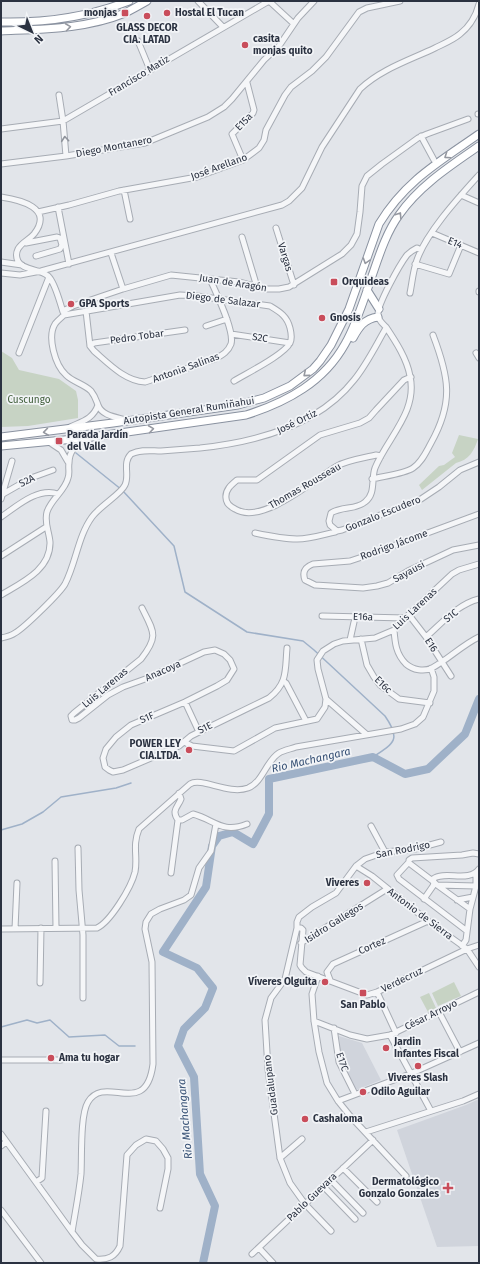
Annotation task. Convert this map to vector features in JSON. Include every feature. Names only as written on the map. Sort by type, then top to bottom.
[{"type":"highway","points":[[1,22],[41,22],[82,16],[114,4],[129,1]]},
{"type":"highway","points":[[1,31],[81,25],[125,12],[147,1]]},
{"type":"highway","name":"Autopista General Rumiñahui","points":[[1,437],[238,405],[253,402],[277,393],[303,377],[320,361],[332,346],[349,309],[379,224],[396,199],[432,166],[479,134]]},
{"type":"highway","name":"Autopista General Rumiñahui","points":[[1,446],[85,438],[246,415],[287,400],[306,387],[326,370],[344,345],[352,330],[381,251],[398,216],[408,202],[434,178],[479,146]]},
{"type":"highway","points":[[367,290],[378,309]]},
{"type":"highway","points":[[326,370],[341,358],[362,324],[368,320],[378,317]]},
{"type":"street","points":[[198,1],[222,27]]},
{"type":"street","points":[[269,1],[294,24]]},
{"type":"street","name":"Francisco Matiz","points":[[1,129],[63,121],[269,1]]},
{"type":"street","name":"Diego Montanero","points":[[1,164],[66,156],[145,143],[202,121],[224,107],[247,82],[264,60],[279,46],[300,15],[314,1]]},
{"type":"street","name":"José Arellano","points":[[38,212],[124,190],[197,177],[243,160],[259,148],[264,140],[266,130],[288,91],[326,57],[359,12],[367,8],[400,1]]},
{"type":"street","points":[[1,274],[20,275],[69,264],[276,208],[289,201],[302,188],[322,147],[360,89],[367,82],[386,71],[460,34],[474,18],[479,4]]},
{"type":"street","points":[[138,41],[150,70]]},
{"type":"street","name":"E15a","points":[[243,160],[232,134],[253,113],[254,110],[247,82]]},
{"type":"street","points":[[59,95],[66,156]]},
{"type":"street","name":"Juan de Aragón","points":[[63,313],[73,306],[123,288],[171,275],[239,282],[257,287],[279,289],[294,285],[349,248],[354,241],[357,234],[362,186],[365,179],[382,164],[421,136],[468,119]]},
{"type":"street","points":[[421,136],[434,160]]},
{"type":"street","points":[[410,293],[415,264],[421,250],[461,195],[479,175]]},
{"type":"street","points":[[124,190],[130,219]]},
{"type":"street","points":[[461,195],[479,203]]},
{"type":"street","points":[[1,197],[32,206],[40,214],[40,224],[32,236],[19,248],[16,256],[19,263],[22,265]]},
{"type":"street","points":[[58,207],[69,264]]},
{"type":"street","name":"Vargas","points":[[276,228],[294,285]]},
{"type":"street","name":"E14","points":[[432,233],[479,254]]},
{"type":"street","points":[[23,243],[57,237],[60,238],[62,245],[60,249],[36,256]]},
{"type":"street","points":[[242,237],[257,287]]},
{"type":"street","points":[[415,264],[449,274],[461,246]]},
{"type":"street","points":[[378,317],[378,309],[382,299],[404,259],[412,250],[417,248],[421,250]]},
{"type":"street","points":[[111,253],[123,288]]},
{"type":"street","points":[[1,262],[22,265],[41,271],[49,277],[63,313],[56,324],[52,335],[56,362],[68,377],[91,391],[96,398],[98,405],[106,414],[127,420]]},
{"type":"street","points":[[19,353],[49,277]]},
{"type":"street","points":[[210,279],[227,319],[231,334]]},
{"type":"street","name":"Diego de Salazar","points":[[63,313],[86,311],[180,295],[270,306],[280,311],[288,319],[291,331],[290,343]]},
{"type":"street","points":[[86,311],[90,346]]},
{"type":"street","name":"Gonzalo Escudero","points":[[378,317],[404,358],[410,377],[411,391],[407,410],[375,469],[372,479],[371,493],[365,502],[353,508],[341,508],[331,513],[329,521],[330,525],[337,530],[342,530],[422,499],[460,470],[479,459]]},
{"type":"street","points":[[206,326],[227,319]]},
{"type":"street","name":"José Ortiz","points":[[1,638],[10,636],[23,628],[64,586],[87,526],[92,517],[125,485],[127,460],[131,454],[142,451],[202,448],[242,441],[271,434],[300,423],[320,411],[340,395],[354,380],[386,328]]},
{"type":"street","name":"Pedro Tobar","points":[[90,346],[94,343],[185,330]]},
{"type":"street","name":"S2C","points":[[231,334],[290,343]]},
{"type":"street","name":"Antonia Salinas","points":[[90,346],[94,351],[123,374],[137,382],[145,382],[221,356],[230,346],[232,339],[231,334]]},
{"type":"street","points":[[372,479],[412,468],[422,458],[439,430],[447,399],[447,384],[443,361],[433,335]]},
{"type":"street","points":[[234,381],[276,356],[290,343]]},
{"type":"street","points":[[476,353],[479,358]]},
{"type":"street","name":"Thomas Rousseau","points":[[381,456],[376,455],[339,465],[304,489],[267,509],[256,512],[245,513],[237,511],[231,507],[226,497],[228,488],[236,480],[257,480],[320,435],[360,423],[368,418],[404,380],[410,377]]},
{"type":"street","points":[[65,429],[90,417],[95,412],[98,405]]},
{"type":"street","points":[[1,595],[32,576],[43,564],[50,546],[49,535],[46,527],[48,508],[68,478],[69,463],[73,448],[85,438]]},
{"type":"street","points":[[49,442],[61,450],[69,463]]},
{"type":"street","points":[[2,496],[12,461]]},
{"type":"street","name":"S2A","points":[[2,496],[31,478],[53,470]]},
{"type":"street","points":[[1,517],[32,497],[41,493],[51,491],[58,494]]},
{"type":"street","name":"Rodrigo Jácome","points":[[307,566],[350,560],[368,555],[479,514]]},
{"type":"street","points":[[1,556],[46,527]]},
{"type":"street","points":[[255,533],[298,540],[335,532],[337,530]]},
{"type":"street","name":"Sayausi","points":[[307,566],[304,571],[305,580],[315,585],[363,588],[388,584],[408,571],[453,550],[479,545]]},
{"type":"street","name":"Luis Larenas","points":[[326,699],[318,668],[318,659],[327,648],[334,644],[350,640],[375,638],[394,630],[452,574],[479,564]]},
{"type":"street","name":"S1C","points":[[426,637],[466,604],[479,599]]},
{"type":"street","name":"Luis Larenas","points":[[79,718],[72,720],[72,716],[102,689],[140,659],[154,639],[142,608]]},
{"type":"street","name":"E16a","points":[[322,616],[407,617]]},
{"type":"street","name":"E16","points":[[407,617],[426,637],[451,676]]},
{"type":"street","points":[[350,640],[354,622]]},
{"type":"street","points":[[394,630],[396,650],[400,657],[412,669],[421,670],[431,668],[479,637]]},
{"type":"street","name":"E16c","points":[[361,639],[367,665],[380,685],[399,699],[430,703]]},
{"type":"street","points":[[287,648],[284,681],[306,721]]},
{"type":"street","name":"Anacoya","points":[[79,718],[108,695],[204,652],[215,650],[224,654],[230,660],[234,669],[228,680]]},
{"type":"street","points":[[1,929],[97,928],[103,926],[123,899],[134,874],[135,838],[139,829],[190,784],[197,781],[232,790],[249,788],[256,783],[278,754],[296,747],[397,729],[415,724],[423,717],[434,691],[434,677],[431,668]]},
{"type":"street","name":"S1F","points":[[123,770],[113,772],[109,770],[106,767],[103,758],[106,749],[116,737],[131,725],[184,702],[228,680]]},
{"type":"street","name":"S1E","points":[[123,770],[179,746],[199,732],[269,698],[278,691],[284,681]]},
{"type":"street","points":[[326,699],[366,734]]},
{"type":"street","points":[[184,742],[192,746],[234,751],[275,728],[317,719],[325,707],[326,699]]},
{"type":"street","points":[[184,702],[199,732]]},
{"type":"street","points":[[171,873],[178,820],[175,813],[177,805],[181,799],[179,793]]},
{"type":"street","points":[[178,820],[182,820],[194,814],[224,828],[247,824]]},
{"type":"street","points":[[72,1232],[81,1175],[84,1112],[88,1102],[95,1093],[108,1091],[135,1094],[148,1084],[152,1075],[152,962],[145,929],[146,922],[151,914],[191,896],[199,868],[210,851],[216,824]]},
{"type":"street","points":[[371,826],[385,852]]},
{"type":"street","name":"San Rodrigo","points":[[297,928],[299,917],[336,893],[356,866],[365,859],[385,852],[415,848],[441,842]]},
{"type":"street","points":[[78,848],[79,890],[83,928],[83,998]]},
{"type":"street","points":[[467,931],[401,881],[397,874],[412,858],[473,853],[479,854]]},
{"type":"street","points":[[55,860],[56,928]]},
{"type":"street","points":[[409,862],[470,909]]},
{"type":"street","name":"Antonio de Sierra","points":[[356,866],[372,876],[428,921],[465,948],[479,967]]},
{"type":"street","points":[[436,884],[433,879],[439,877],[471,875],[478,871]]},
{"type":"street","points":[[465,948],[470,909],[478,871]]},
{"type":"street","points":[[15,929],[18,883]]},
{"type":"street","points":[[424,899],[436,884],[476,886]]},
{"type":"street","name":"Isidro Gallegos","points":[[302,968],[300,965],[302,943],[387,889]]},
{"type":"street","points":[[457,900],[473,898]]},
{"type":"street","name":"Cortez","points":[[330,980],[327,972],[333,964],[428,921]]},
{"type":"street","points":[[40,983],[41,928]]},
{"type":"street","points":[[297,928],[301,928],[303,930],[302,943]]},
{"type":"street","name":"Guadalupano","points":[[297,928],[285,978],[271,998],[265,1020],[268,1069],[280,1158],[290,1183],[305,1204],[331,1231]]},
{"type":"street","name":"Verdecruz","points":[[302,968],[306,972],[367,995],[377,992],[465,948],[479,945]]},
{"type":"street","points":[[318,976],[312,994],[314,1021],[319,1052],[327,1083],[338,1101],[406,1176]]},
{"type":"street","points":[[377,992],[396,1033]]},
{"type":"street","name":"César Arroyo","points":[[314,1021],[350,1035],[367,1039],[390,1035],[479,992]]},
{"type":"street","points":[[439,1012],[460,1052]]},
{"type":"street","name":"E17C","points":[[334,1028],[339,1062],[355,1094]]},
{"type":"street","points":[[390,1035],[431,1111]]},
{"type":"street","points":[[338,1101],[410,1074],[479,1043]]},
{"type":"street","points":[[1,1060],[61,1060]]},
{"type":"street","points":[[366,1132],[463,1101],[479,1094]]},
{"type":"street","points":[[36,1182],[42,1178],[46,1111]]},
{"type":"street","points":[[1,1134],[72,1232],[96,1259],[105,1259],[114,1256],[120,1246],[127,1156],[136,1145],[146,1139],[156,1141],[168,1158],[168,1169],[160,1208]]},
{"type":"street","points":[[280,1158],[302,1139]]},
{"type":"street","name":"Pablo Guevara","points":[[252,1254],[373,1140]]},
{"type":"street","points":[[1,1146],[6,1142]]},
{"type":"street","points":[[343,1168],[377,1202]]},
{"type":"street","points":[[330,1180],[364,1213]]},
{"type":"street","points":[[323,1186],[355,1218]]},
{"type":"street","points":[[1,1210],[41,1263]]},
{"type":"street","points":[[259,1248],[273,1263]]},
{"type":"shaded area","points":[[339,1036],[362,1043],[381,1080],[356,1090],[341,1061]]},
{"type":"shaded area","name":"Dermatológico Gonzalo Gonzales","points":[[479,1099],[479,1246],[437,1247],[397,1130]]},
{"type":"green space","name":"Cuscungo","points":[[1,351],[12,358],[19,370],[59,379],[76,391],[78,400],[78,418],[28,426],[1,427]]},
{"type":"green space","points":[[459,435],[478,439],[473,451],[468,457],[461,462],[456,463],[422,490],[419,485],[439,466],[444,465],[455,457],[452,453]]},
{"type":"green space","points":[[454,982],[461,996],[438,1006],[432,993]]},
{"type":"green space","points":[[429,993],[436,1008],[428,1012],[420,997]]},
{"type":"waterway","points":[[76,453],[122,490],[174,546],[185,592],[247,632],[303,641],[385,716],[393,730],[393,740],[391,744],[373,757]]},
{"type":"waterway","name":"Rio Machangara","points":[[203,1263],[215,1206],[200,1174],[194,1077],[178,1046],[184,1029],[205,1008],[213,988],[197,968],[163,952],[206,887],[212,846],[219,836],[233,832],[253,844],[269,814],[269,779],[373,757],[405,774],[428,769],[465,734],[479,699]]},
{"type":"waterway","points":[[1,830],[22,824],[43,812],[61,797],[116,788],[131,783]]},
{"type":"waterway","points":[[1,1027],[27,1020],[37,1023],[50,1020],[69,1037],[105,1035],[119,1046],[135,1046]]},
{"type":"place","name":"monjas","points":[[125,13]]},
{"type":"place","name":"Hostal El Tucan","points":[[167,13]]},
{"type":"place","name":"GLASS DECOR CIA. LATAD","points":[[147,16]]},
{"type":"place","name":"casita monjas quito","points":[[245,45]]},
{"type":"place","name":"Orquideas","points":[[334,282]]},
{"type":"place","name":"GPA Sports","points":[[71,304]]},
{"type":"place","name":"Gnosis","points":[[322,318]]},
{"type":"place","name":"Parada Jardín del Valle","points":[[59,441]]},
{"type":"place","name":"POWER LEY CIA.LTDA.","points":[[189,750]]},
{"type":"place","name":"Viveres","points":[[367,883]]},
{"type":"place","name":"Víveres Olguita","points":[[325,982]]},
{"type":"place","name":"San Pablo","points":[[363,993]]},
{"type":"place","name":"Jardin Infantes Fiscal","points":[[386,1048]]},
{"type":"place","name":"Ama tu hogar","points":[[51,1058]]},
{"type":"place","name":"Viveres Slash","points":[[418,1066]]},
{"type":"place","name":"Odilo Aguilar","points":[[363,1092]]},
{"type":"place","name":"Cashaloma","points":[[305,1119]]},
{"type":"place","name":"Dermatológico Gonzalo Gonzales","points":[[448,1188]]}]
